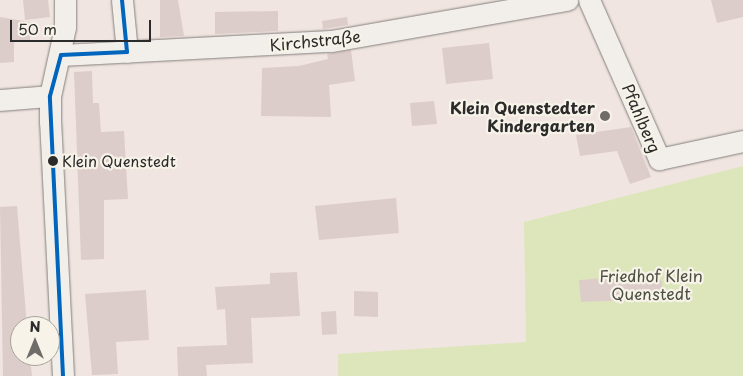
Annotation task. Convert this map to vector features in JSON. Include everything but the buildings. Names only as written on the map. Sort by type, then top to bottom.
[{"type":"street","points":[[63,376],[50,96],[61,55],[65,0]]},
{"type":"street","points":[[122,0],[127,52]]},
{"type":"street","name":"Kirchstraße","points":[[61,55],[331,41],[567,0]]},
{"type":"street","name":"Pfahlberg","points":[[589,0],[658,159],[743,141]]},
{"type":"street","points":[[0,100],[50,96]]},
{"type":"green space","name":"Friedhof Klein Quenstedt","points":[[743,166],[743,376],[338,376],[338,354],[526,342],[524,222]]},
{"type":"transit line","points":[[63,376],[50,96],[61,55],[127,52],[122,0]]},
{"type":"place","name":"Klein Quenstedter Kindergarten","points":[[605,116]]},
{"type":"place","name":"Klein Quenstedt","points":[[53,161]]}]
